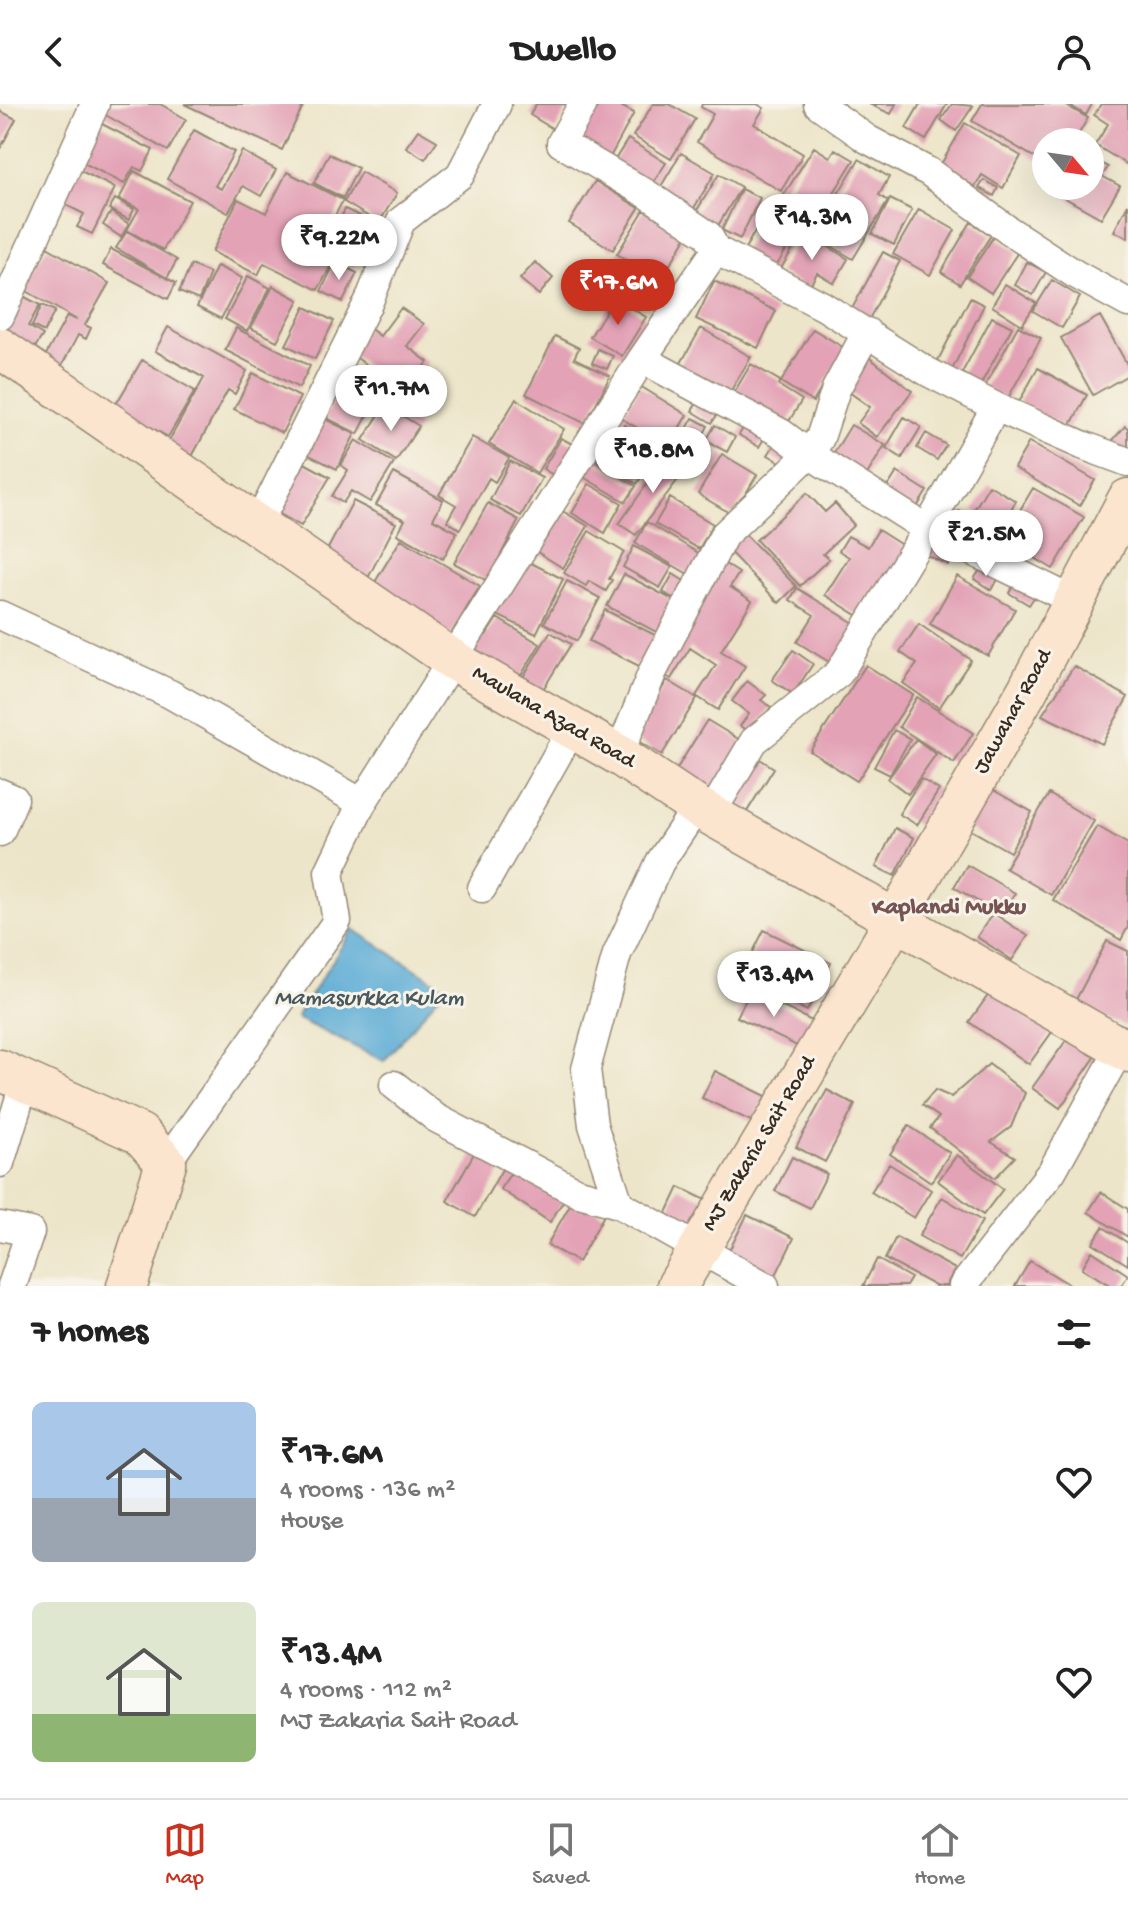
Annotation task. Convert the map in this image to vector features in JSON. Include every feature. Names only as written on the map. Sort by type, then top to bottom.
[{"type":"main road","name":"Maulana Azad Road","points":[[0,348],[453,660],[619,755],[704,810],[1124,1050]]},
{"type":"main road","name":"Jawahar Road","points":[[895,921],[1027,691],[1128,499]]},
{"type":"main road","name":"MJ Zakaria Sait Road","points":[[677,1286],[895,921]]},
{"type":"main road","points":[[12,1075],[140,1134],[166,1163],[127,1286]]},
{"type":"street","points":[[0,316],[95,104]]},
{"type":"street","points":[[257,526],[369,301],[401,221],[460,175],[497,104]]},
{"type":"street","points":[[583,104],[561,143],[708,235],[716,250],[867,332],[928,372],[996,407],[1128,462]]},
{"type":"street","points":[[818,104],[867,139],[929,172],[1062,265],[1128,303]]},
{"type":"street","points":[[166,1163],[337,921],[329,872],[362,803],[642,359],[716,250]]},
{"type":"street","points":[[619,755],[652,673],[724,535],[809,454],[820,438],[836,389],[867,332]]},
{"type":"street","points":[[642,359],[781,433],[927,529],[1074,601]]},
{"type":"street","points":[[619,1204],[593,1125],[586,1069],[617,954],[660,862],[704,810],[754,741],[839,673],[927,529],[996,407]]},
{"type":"street","points":[[0,615],[170,694],[362,803]]},
{"type":"street","points":[[482,888],[572,729]]},
{"type":"street","points":[[0,793],[14,799],[0,832]]},
{"type":"street","points":[[963,1286],[1052,1171],[1124,1050]]},
{"type":"street","points":[[0,1163],[12,1075]]},
{"type":"street","points":[[394,1085],[436,1118],[579,1193],[619,1204],[765,1286]]},
{"type":"street","points":[[0,1226],[30,1232],[12,1286]]},
{"type":"water","name":"Mamasurkka Kulam","points":[[353,929],[445,988],[384,1061],[296,1018]]},
{"type":"building","points":[[110,104],[160,104],[186,119],[168,151],[104,114]]},
{"type":"building","points":[[184,104],[304,104],[282,150]]},
{"type":"building","points":[[536,104],[570,104],[555,130],[530,115]]},
{"type":"building","points":[[589,104],[617,104],[634,113],[608,161],[570,140]]},
{"type":"building","points":[[653,104],[669,104],[695,119],[671,159],[633,136]]},
{"type":"building","points":[[702,104],[757,104],[764,108],[754,124],[803,154],[781,191],[697,142],[713,114],[701,107]]},
{"type":"building","points":[[869,104],[896,104],[891,114]]},
{"type":"building","points":[[920,104],[947,104],[926,140],[906,128]]},
{"type":"building","points":[[952,104],[973,106],[956,131],[941,120]]},
{"type":"building","points":[[982,104],[1063,104],[1088,118],[1082,128],[1032,128],[1032,156],[972,121]]},
{"type":"building","points":[[1068,104],[1092,104],[1086,115]]},
{"type":"building","points":[[1101,104],[1128,104],[1128,165],[1104,150],[1104,130],[1108,124],[1094,115]]},
{"type":"building","points":[[0,111],[16,119],[0,149]]},
{"type":"building","points":[[98,122],[153,150],[142,171],[134,167],[124,184],[78,160]]},
{"type":"building","points":[[965,123],[1021,156],[1003,188],[982,175],[975,187],[940,166]]},
{"type":"building","points":[[194,130],[234,152],[215,186],[221,189],[242,151],[276,170],[261,196],[243,186],[228,213],[167,179]]},
{"type":"building","points":[[418,130],[437,141],[425,159],[406,147]]},
{"type":"building","points":[[628,139],[666,163],[649,189],[611,166]]},
{"type":"building","points":[[814,147],[830,157],[835,149],[854,160],[812,228],[777,206]]},
{"type":"building","points":[[681,153],[715,173],[691,213],[657,193]]},
{"type":"building","points":[[329,154],[358,168],[343,198],[314,183]]},
{"type":"building","points":[[859,159],[889,177],[879,195],[888,201],[853,259],[813,235]]},
{"type":"building","points":[[71,166],[115,188],[92,234],[77,227],[84,214],[54,199]]},
{"type":"building","points":[[134,171],[190,201],[163,250],[127,230],[139,209],[119,199]]},
{"type":"building","points":[[287,172],[343,200],[317,251],[334,260],[318,290],[264,263],[258,275],[212,252],[238,199],[266,213]]},
{"type":"building","points":[[361,172],[397,193],[379,223],[344,202]]},
{"type":"building","points":[[719,174],[741,187],[716,229],[694,215]]},
{"type":"building","points":[[1104,177],[1120,186],[1101,218],[1069,200],[1104,200]]},
{"type":"building","points":[[984,180],[998,188],[994,196],[979,188]]},
{"type":"building","points":[[595,181],[639,208],[613,250],[569,223]]},
{"type":"building","points":[[741,189],[760,198],[740,239],[722,230]]},
{"type":"building","points":[[115,199],[134,209],[129,220],[109,209]]},
{"type":"building","points":[[890,199],[912,210],[894,245],[872,234]]},
{"type":"building","points":[[1128,204],[1128,238],[1114,231]]},
{"type":"building","points":[[345,209],[376,224],[355,266],[325,251]]},
{"type":"building","points":[[768,209],[799,228],[771,275],[740,257]]},
{"type":"building","points":[[919,209],[955,230],[930,275],[893,254]]},
{"type":"building","points":[[644,210],[687,236],[661,280],[617,254]]},
{"type":"building","points":[[111,212],[129,224],[121,237],[103,225]]},
{"type":"building","points":[[971,222],[991,235],[960,284],[941,272]]},
{"type":"building","points":[[127,231],[177,260],[167,278],[116,248]]},
{"type":"building","points":[[803,231],[848,259],[834,283],[817,273],[808,289],[779,272]]},
{"type":"building","points":[[994,236],[1018,252],[991,293],[967,277]]},
{"type":"building","points":[[47,247],[109,283],[85,325],[91,328],[86,339],[78,335],[60,369],[43,360],[67,316],[77,320],[23,289]]},
{"type":"building","points":[[111,249],[176,283],[168,299],[103,265]]},
{"type":"building","points":[[883,252],[900,261],[867,323],[849,314]]},
{"type":"building","points":[[335,262],[357,273],[343,302],[321,291]]},
{"type":"building","points":[[535,262],[553,278],[539,295],[520,279]]},
{"type":"building","points":[[579,262],[600,273],[585,300],[565,288]]},
{"type":"building","points":[[1027,262],[1046,272],[1033,295],[1015,285]]},
{"type":"building","points":[[191,265],[210,273],[199,300],[179,292]]},
{"type":"building","points":[[217,266],[242,278],[221,319],[197,307]]},
{"type":"building","points":[[248,276],[270,288],[247,331],[225,319]]},
{"type":"building","points":[[1052,280],[1080,297],[1062,328],[1033,311]]},
{"type":"building","points":[[714,281],[776,311],[758,348],[696,319]]},
{"type":"building","points":[[1005,284],[1036,303],[1022,325],[992,306]]},
{"type":"building","points":[[273,286],[299,300],[277,341],[251,328]]},
{"type":"building","points":[[23,296],[40,305],[28,326],[43,335],[31,354],[0,336]]},
{"type":"building","points":[[614,298],[646,317],[622,356],[590,337]]},
{"type":"building","points":[[970,298],[984,305],[950,374],[935,366]]},
{"type":"building","points":[[42,305],[55,311],[44,332],[32,326]]},
{"type":"building","points":[[305,307],[334,321],[315,359],[286,345]]},
{"type":"building","points":[[401,308],[424,324],[407,346],[428,362],[404,393],[349,352],[368,327],[380,336]]},
{"type":"building","points":[[1100,316],[1128,366],[1128,375],[1093,395],[1061,338]]},
{"type":"building","points":[[992,317],[1012,327],[977,391],[958,380]]},
{"type":"building","points":[[1018,326],[1041,338],[1007,400],[984,388]]},
{"type":"building","points":[[168,327],[247,371],[235,394],[228,390],[189,462],[165,448],[204,378],[155,351]]},
{"type":"building","points":[[236,328],[310,366],[299,388],[225,350]]},
{"type":"building","points":[[701,328],[751,357],[730,392],[677,370]]},
{"type":"building","points":[[813,329],[846,349],[813,402],[781,382]]},
{"type":"building","points":[[555,336],[579,348],[574,358],[610,376],[586,424],[526,394]]},
{"type":"building","points":[[598,349],[613,356],[607,369],[592,363]]},
{"type":"building","points":[[866,355],[912,391],[877,437],[858,423],[870,407],[842,387]]},
{"type":"building","points":[[142,360],[195,391],[168,437],[115,406]]},
{"type":"building","points":[[751,364],[780,381],[778,385],[802,400],[786,426],[733,394]]},
{"type":"building","points":[[1038,368],[1087,395],[1068,430],[1019,402]]},
{"type":"building","points":[[253,373],[300,397],[282,433],[234,409]]},
{"type":"building","points":[[345,378],[378,395],[358,434],[325,417]]},
{"type":"building","points":[[640,386],[687,415],[668,447],[621,418]]},
{"type":"building","points":[[701,396],[721,408],[712,423],[692,411]]},
{"type":"building","points":[[516,399],[564,429],[537,473],[489,444]]},
{"type":"building","points":[[385,405],[419,426],[396,461],[363,440]]},
{"type":"building","points":[[321,417],[355,434],[337,469],[303,452]]},
{"type":"building","points":[[904,417],[921,427],[902,458],[886,448]]},
{"type":"building","points":[[693,418],[708,426],[697,447],[681,439]]},
{"type":"building","points":[[748,420],[768,432],[759,447],[739,435]]},
{"type":"building","points":[[624,425],[662,446],[650,467],[612,446]]},
{"type":"building","points":[[715,425],[735,437],[727,452],[706,441]]},
{"type":"building","points":[[851,425],[885,445],[863,481],[829,461]]},
{"type":"building","points":[[1125,426],[1128,428],[1128,446],[1125,451],[1112,441]]},
{"type":"building","points":[[926,433],[946,445],[937,460],[917,448]]},
{"type":"building","points":[[472,437],[509,458],[495,482],[489,478],[460,529],[447,521],[456,505],[439,495]]},
{"type":"building","points":[[561,438],[574,445],[555,476],[543,469]]},
{"type":"building","points":[[356,440],[394,463],[370,502],[351,491],[343,503],[332,496],[348,470],[341,465]]},
{"type":"building","points":[[777,440],[798,452],[789,467],[768,455]]},
{"type":"building","points":[[1029,442],[1095,480],[1080,506],[1014,468]]},
{"type":"building","points":[[603,443],[646,469],[637,484],[594,459]]},
{"type":"building","points":[[668,454],[686,469],[636,535],[619,524]]},
{"type":"building","points":[[722,454],[757,475],[733,515],[698,494]]},
{"type":"building","points":[[590,459],[636,486],[626,502],[580,475]]},
{"type":"building","points":[[299,460],[330,477],[301,526],[271,509]]},
{"type":"building","points":[[510,461],[542,478],[521,516],[490,500]]},
{"type":"building","points":[[897,472],[927,491],[912,515],[882,496]]},
{"type":"building","points":[[394,473],[443,500],[433,519],[457,532],[443,559],[397,534],[405,520],[376,505]]},
{"type":"building","points":[[589,484],[622,503],[605,533],[572,513]]},
{"type":"building","points":[[989,485],[1016,501],[1001,526],[974,510]]},
{"type":"building","points":[[1033,488],[1084,517],[1053,569],[1003,539]]},
{"type":"building","points":[[807,493],[825,512],[835,503],[854,525],[823,554],[829,559],[800,586],[756,540]]},
{"type":"building","points":[[670,498],[713,524],[699,549],[655,524]]},
{"type":"building","points":[[353,501],[396,523],[367,580],[323,558]]},
{"type":"building","points":[[488,503],[519,520],[487,581],[454,563]]},
{"type":"building","points":[[559,509],[588,526],[563,568],[534,550]]},
{"type":"building","points":[[959,511],[979,522],[972,535],[952,523]]},
{"type":"building","points":[[647,522],[705,557],[693,577],[635,543]]},
{"type":"building","points":[[740,529],[796,586],[779,603],[723,545]]},
{"type":"building","points":[[878,530],[908,549],[865,620],[825,595],[849,557],[839,551],[848,536],[868,547]]},
{"type":"building","points":[[589,531],[624,552],[606,591],[589,581],[586,586],[564,573]]},
{"type":"building","points":[[932,536],[956,547],[948,565],[924,554]]},
{"type":"building","points":[[401,539],[480,586],[448,639],[369,592]]},
{"type":"building","points":[[634,546],[672,567],[660,588],[623,567]]},
{"type":"building","points":[[521,558],[563,579],[536,634],[493,613]]},
{"type":"building","points":[[722,562],[739,573],[730,587],[752,601],[721,651],[745,666],[718,710],[696,696],[716,665],[690,648],[671,679],[657,671]]},
{"type":"building","points":[[982,567],[999,578],[991,590],[974,579]]},
{"type":"building","points":[[624,574],[675,601],[658,633],[607,606]]},
{"type":"building","points":[[673,574],[689,584],[679,602],[663,592]]},
{"type":"building","points":[[957,576],[1015,609],[988,656],[930,624]]},
{"type":"building","points":[[1017,580],[1037,593],[1029,605],[1009,593]]},
{"type":"building","points":[[567,581],[600,598],[577,641],[544,623]]},
{"type":"building","points":[[797,588],[862,628],[837,667],[797,642],[814,615],[790,600]]},
{"type":"building","points":[[605,610],[661,638],[645,669],[589,641]]},
{"type":"building","points":[[497,618],[540,644],[517,682],[466,652],[479,631],[486,635]]},
{"type":"building","points":[[919,624],[971,660],[939,708],[903,683],[917,664],[900,652]]},
{"type":"building","points":[[550,632],[571,644],[539,696],[519,684]]},
{"type":"building","points":[[793,650],[813,664],[793,694],[772,680]]},
{"type":"building","points":[[866,665],[913,695],[857,781],[810,751]]},
{"type":"building","points":[[1074,666],[1128,697],[1102,744],[1042,715]]},
{"type":"building","points":[[667,680],[697,698],[662,755],[633,738]]},
{"type":"building","points":[[747,681],[766,695],[761,700],[771,707],[752,734],[740,726],[749,714],[732,701]]},
{"type":"building","points":[[917,697],[973,733],[954,763],[899,727]]},
{"type":"building","points":[[707,720],[745,743],[714,794],[676,770]]},
{"type":"building","points":[[894,730],[910,739],[890,775],[874,767]]},
{"type":"building","points":[[916,739],[936,754],[908,794],[888,779]]},
{"type":"building","points":[[752,754],[774,768],[743,818],[721,804]]},
{"type":"building","points":[[921,779],[939,790],[917,825],[899,814]]},
{"type":"building","points":[[979,782],[1032,812],[1010,852],[957,822]]},
{"type":"building","points":[[1049,794],[1094,821],[1051,895],[1005,868]]},
{"type":"building","points":[[1097,826],[1128,844],[1128,927],[1121,940],[1053,900]]},
{"type":"building","points":[[895,828],[914,838],[895,876],[876,867]]},
{"type":"building","points":[[967,865],[1015,893],[1002,916],[954,887]]},
{"type":"building","points":[[993,913],[1028,936],[1012,960],[977,937]]},
{"type":"building","points":[[764,930],[831,963],[807,1011],[740,978]]},
{"type":"building","points":[[1107,941],[1128,951],[1128,1027],[1073,1005]]},
{"type":"building","points":[[992,990],[1052,1032],[1029,1064],[969,1022]]},
{"type":"building","points":[[750,991],[812,1021],[799,1047],[737,1017]]},
{"type":"building","points":[[1073,1031],[1100,1050],[1060,1108],[1032,1088]]},
{"type":"building","points":[[989,1064],[1025,1093],[1011,1127],[991,1142],[1015,1157],[995,1178],[930,1128],[939,1117],[922,1105],[935,1090],[951,1097]]},
{"type":"building","points":[[715,1071],[766,1096],[753,1122],[702,1098]]},
{"type":"building","points":[[827,1090],[855,1105],[825,1162],[796,1147]]},
{"type":"building","points":[[909,1126],[950,1153],[931,1182],[890,1154]]},
{"type":"building","points":[[477,1148],[505,1164],[475,1217],[447,1201]]},
{"type":"building","points":[[957,1155],[1003,1189],[983,1215],[938,1181]]},
{"type":"building","points":[[792,1157],[827,1174],[810,1208],[775,1191]]},
{"type":"building","points":[[889,1164],[931,1190],[914,1218],[871,1192]]},
{"type":"building","points":[[515,1167],[564,1200],[550,1222],[500,1189]]},
{"type":"building","points":[[679,1187],[710,1202],[694,1234],[664,1219]]},
{"type":"building","points":[[1101,1192],[1128,1209],[1128,1237],[1088,1212]]},
{"type":"building","points":[[942,1197],[982,1221],[960,1259],[919,1236]]},
{"type":"building","points":[[571,1203],[584,1210],[587,1205],[604,1215],[578,1262],[547,1245]]},
{"type":"building","points":[[747,1215],[794,1238],[775,1277],[728,1253]]},
{"type":"building","points":[[1103,1227],[1128,1243],[1128,1265],[1093,1243]]},
{"type":"building","points":[[896,1237],[955,1269],[946,1286],[935,1286],[885,1259]]},
{"type":"building","points":[[1092,1251],[1128,1275],[1121,1286],[1111,1286],[1082,1268]]},
{"type":"building","points":[[877,1259],[911,1278],[906,1286],[863,1286]]},
{"type":"building","points":[[1030,1261],[1072,1286],[1015,1286]]},
{"type":"district","name":"Kaplandi Mukku","points":[[949,908]]}]
